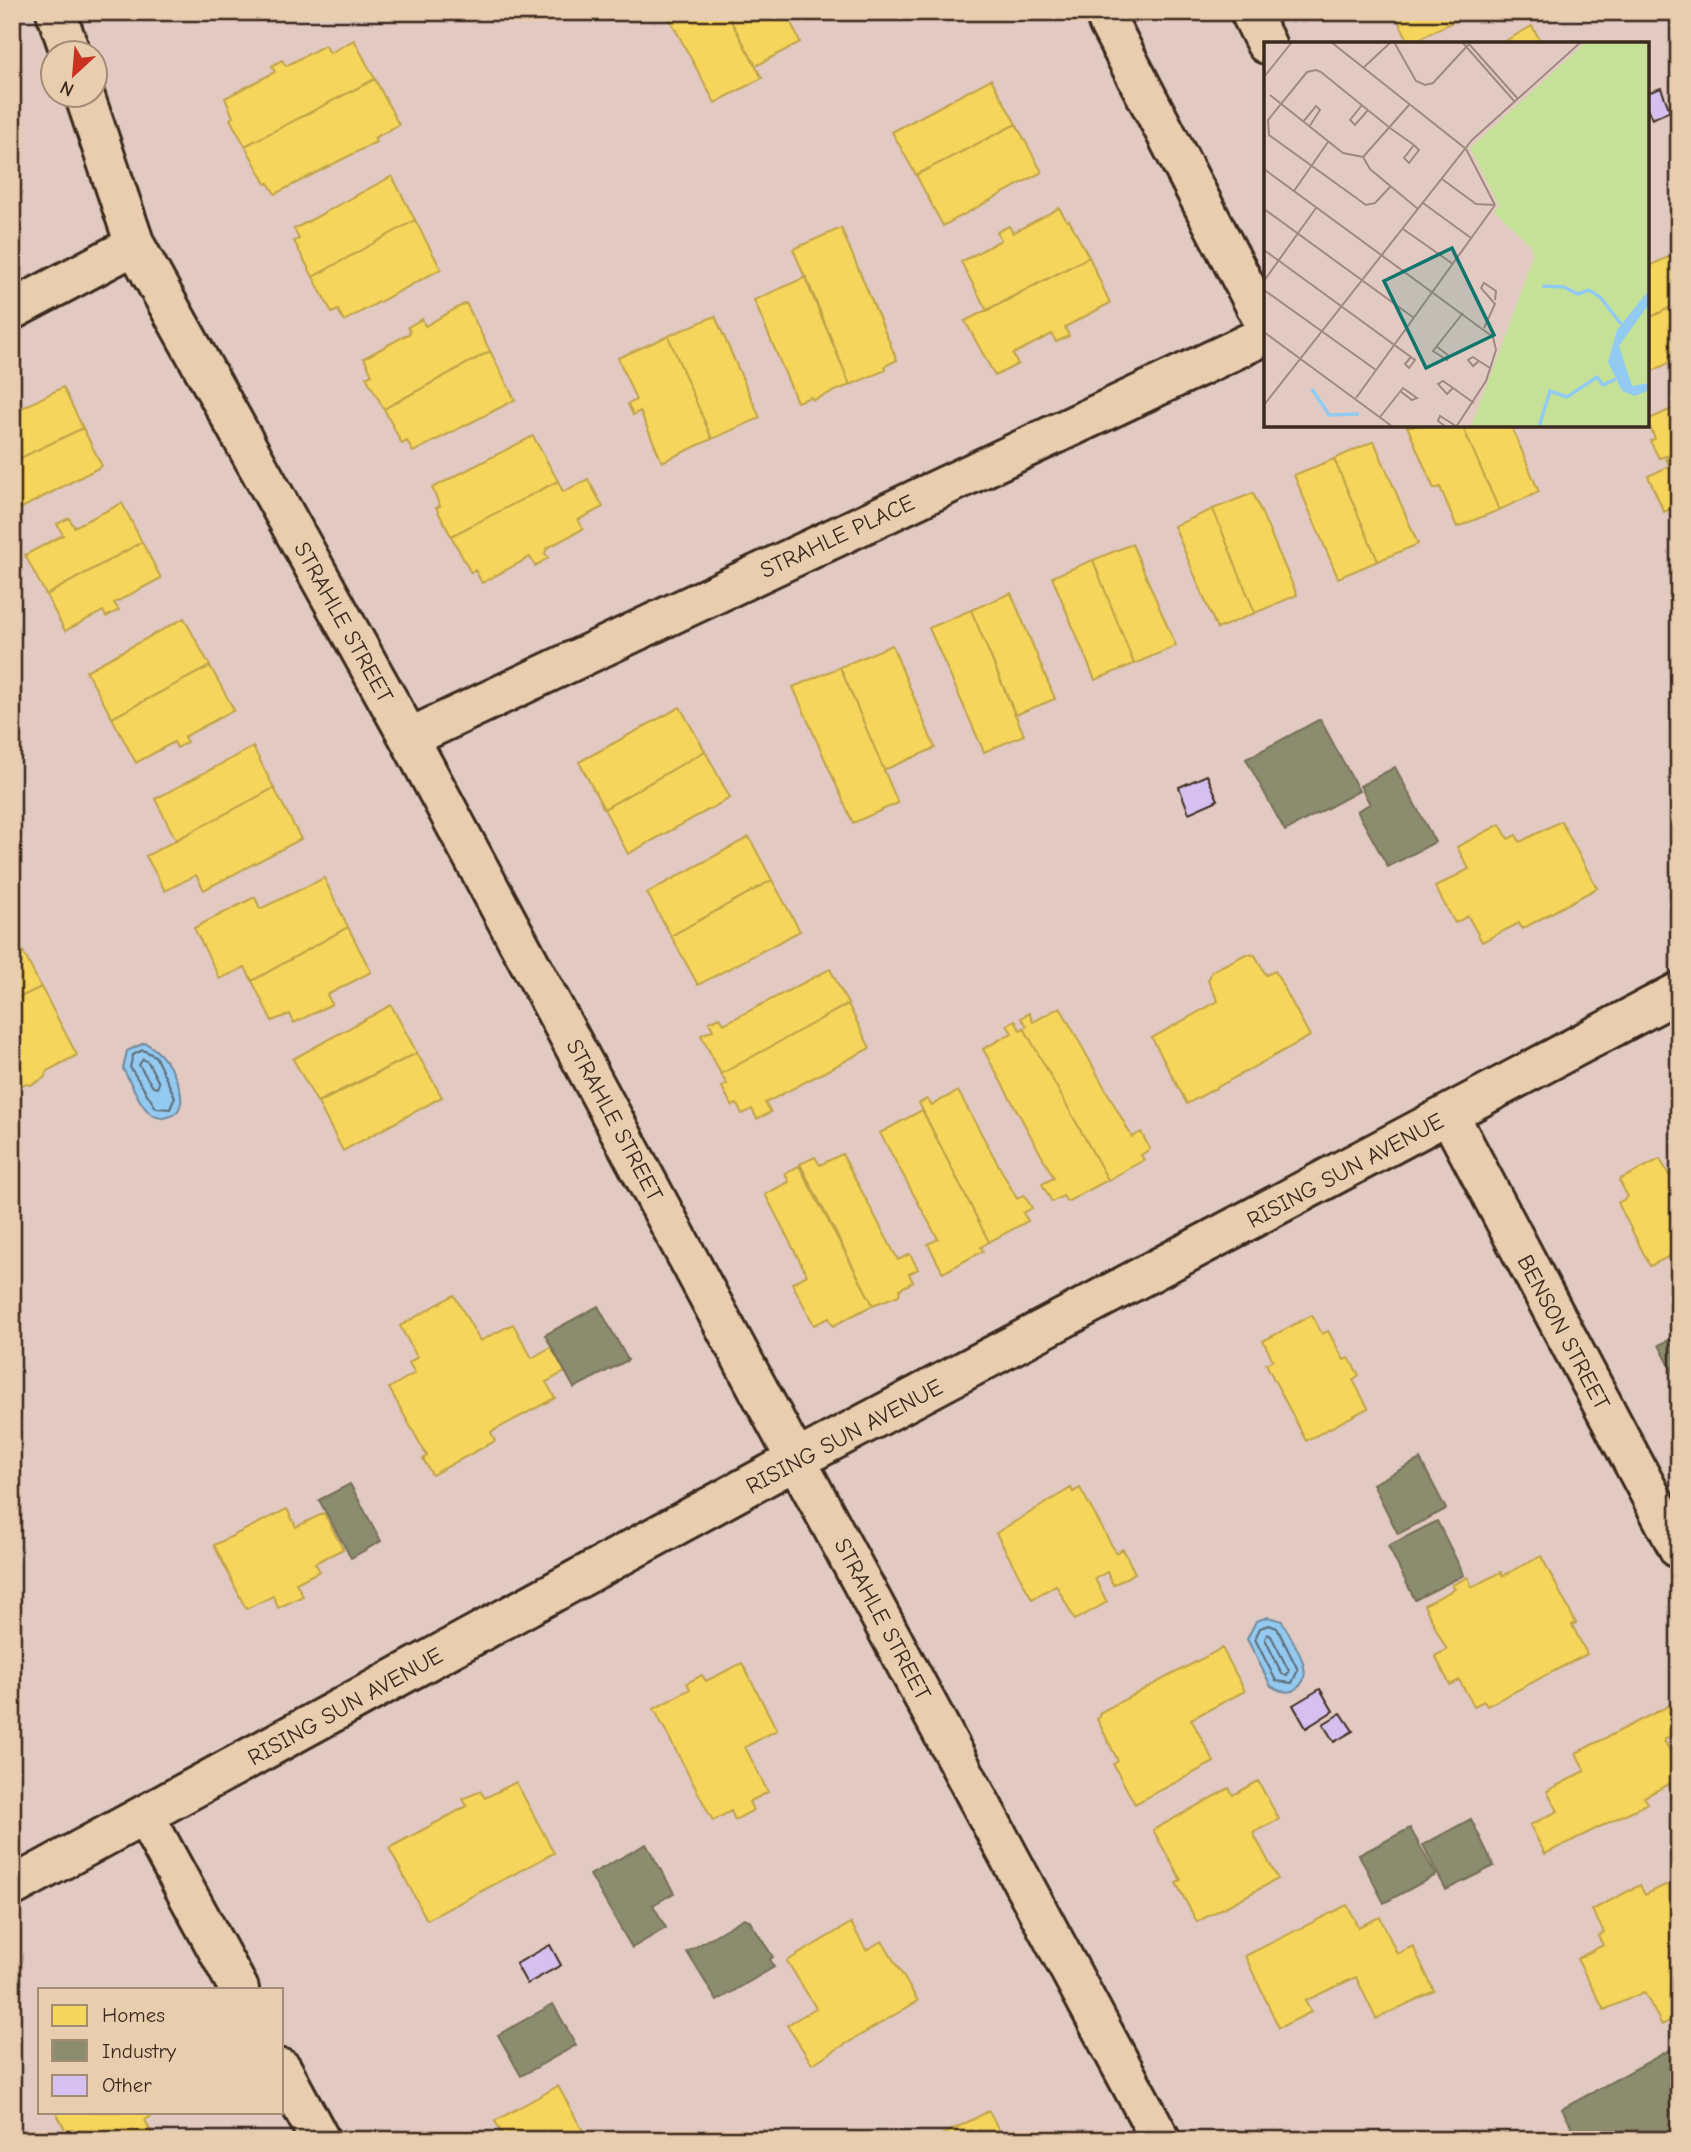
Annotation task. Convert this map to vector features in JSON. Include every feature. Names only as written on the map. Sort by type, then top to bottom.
[{"type":"street","points":[[56,12],[65,38]]},
{"type":"street","points":[[1112,12],[1108,22],[1264,322]]},
{"type":"street","points":[[1250,12],[1265,42]]},
{"type":"street","name":"STRAHLE STREET","points":[[90,108],[135,245],[409,738],[1161,2140]]},
{"type":"street","points":[[12,310],[135,245]]},
{"type":"street","name":"STRAHLE PLACE","points":[[409,738],[1264,336]]},
{"type":"street","name":"RISING SUN AVENUE","points":[[12,1887],[798,1460],[1679,992]]},
{"type":"street","name":"BENSON STREET","points":[[1449,1115],[1679,1549]]},
{"type":"street","points":[[145,1815],[238,1988]]},
{"type":"street","points":[[284,2073],[320,2140]]},
{"type":"water","points":[[144,1043],[161,1055],[176,1078],[181,1102],[177,1111],[168,1117],[158,1117],[148,1111],[123,1069],[127,1051]]},
{"type":"water","points":[[1268,1617],[1282,1621],[1304,1665],[1303,1682],[1291,1691],[1281,1691],[1271,1686],[1247,1639],[1256,1621]]},
{"type":"building: Homes","points":[[666,12],[726,12],[762,78],[715,103]]},
{"type":"building: Homes","points":[[726,12],[786,12],[800,42],[756,66]]},
{"type":"building: Homes","points":[[1394,12],[1472,12],[1413,42],[1411,38],[1408,40]]},
{"type":"building: Homes","points":[[1532,26],[1541,42],[1504,42]]},
{"type":"building: Homes","points":[[354,40],[375,79],[245,146],[230,119],[233,117],[225,98],[275,72],[272,66],[282,60],[286,66],[325,45],[330,53]]},
{"type":"building: Homes","points":[[375,79],[399,125],[374,138],[376,142],[275,194],[268,183],[266,184],[245,146]]},
{"type":"building: Homes","points":[[991,79],[1016,124],[916,175],[892,132]]},
{"type":"building: Homes","points":[[1016,124],[1042,172],[943,226],[916,175]]},
{"type":"building: Homes","points":[[392,176],[415,220],[313,277],[294,241],[299,239],[294,229]]},
{"type":"building: Homes","points":[[1059,208],[1067,221],[1069,220],[1089,257],[987,311],[961,262],[1001,240],[997,232],[1009,226],[1013,233]]},
{"type":"building: Homes","points":[[415,220],[441,269],[344,321],[338,310],[332,313],[313,277]]},
{"type":"building: Homes","points":[[841,228],[897,360],[885,366],[886,370],[850,385],[793,249]]},
{"type":"building: Homes","points":[[1679,252],[1679,303],[1649,318],[1649,266]]},
{"type":"building: Homes","points":[[1089,257],[1110,303],[1065,327],[1069,336],[1056,342],[1052,334],[1013,354],[1018,364],[995,376],[965,321]]},
{"type":"building: Homes","points":[[806,277],[850,385],[813,400],[811,397],[797,402],[754,300]]},
{"type":"building: Homes","points":[[466,303],[490,351],[384,409],[366,377],[372,374],[364,358],[410,333],[408,327],[422,319],[425,326]]},
{"type":"building: Homes","points":[[1679,303],[1679,358],[1649,373],[1649,318]]},
{"type":"building: Homes","points":[[715,316],[760,418],[712,439],[668,336]]},
{"type":"building: Homes","points":[[668,336],[712,439],[662,462],[640,411],[633,415],[628,404],[636,400],[618,358]]},
{"type":"building: Homes","points":[[490,351],[515,400],[413,452],[407,441],[402,444],[384,409]]},
{"type":"building: Homes","points":[[63,387],[83,428],[12,462],[12,413]]},
{"type":"building: Homes","points":[[1679,406],[1679,453],[1659,458],[1650,441],[1655,439],[1649,419]]},
{"type":"building: Homes","points":[[1407,427],[1463,427],[1499,510],[1457,527],[1440,487],[1434,489]]},
{"type":"building: Homes","points":[[1463,427],[1512,427],[1539,492],[1499,510]]},
{"type":"building: Homes","points":[[83,428],[102,466],[12,513],[12,462]]},
{"type":"building: Homes","points":[[533,436],[558,481],[451,536],[436,508],[440,506],[432,488]]},
{"type":"building: Homes","points":[[1374,441],[1418,544],[1378,561],[1334,459]]},
{"type":"building: Homes","points":[[1679,453],[1679,504],[1664,512],[1648,476],[1670,466],[1666,459]]},
{"type":"building: Homes","points":[[1334,459],[1378,561],[1338,578],[1294,475]]},
{"type":"building: Homes","points":[[588,479],[603,507],[578,520],[583,529],[547,548],[545,553],[548,558],[535,566],[530,557],[482,583],[475,570],[471,573],[451,536],[558,481],[563,492]]},
{"type":"building: Homes","points":[[1253,493],[1297,595],[1255,613],[1213,509]]},
{"type":"building: Homes","points":[[122,503],[142,542],[46,595],[25,555],[63,535],[57,524],[69,518],[74,527]]},
{"type":"building: Homes","points":[[1213,509],[1255,613],[1217,629],[1174,526]]},
{"type":"building: Homes","points":[[142,542],[161,578],[114,603],[119,610],[106,617],[103,611],[65,631],[46,595]]},
{"type":"building: Homes","points":[[1132,544],[1176,646],[1134,664],[1093,560]]},
{"type":"building: Homes","points":[[1093,560],[1134,664],[1095,680],[1052,577]]},
{"type":"building: Homes","points":[[1011,593],[1055,699],[1015,715],[971,610]]},
{"type":"building: Homes","points":[[971,610],[1024,735],[984,752],[929,628]]},
{"type":"building: Homes","points":[[184,618],[210,666],[112,718],[86,671]]},
{"type":"building: Homes","points":[[892,645],[935,748],[884,770],[840,667]]},
{"type":"building: Homes","points":[[210,666],[234,710],[184,737],[187,742],[177,748],[174,742],[136,763],[112,718]]},
{"type":"building: Homes","points":[[840,667],[898,803],[853,823],[793,687]]},
{"type":"building: Homes","points":[[680,707],[705,751],[604,809],[579,762]]},
{"type":"building: Homes","points":[[253,747],[274,788],[176,840],[155,799]]},
{"type":"building: Homes","points":[[705,751],[730,798],[628,854],[604,809]]},
{"type":"building: Homes","points":[[274,788],[301,839],[204,890],[196,875],[165,891],[146,856]]},
{"type":"building: Homes","points":[[1561,821],[1597,888],[1522,929],[1519,923],[1482,942],[1468,916],[1455,923],[1435,887],[1469,869],[1457,847],[1500,824],[1508,839],[1516,835],[1520,842]]},
{"type":"building: Homes","points":[[749,837],[772,880],[671,936],[647,893]]},
{"type":"building: Homes","points":[[324,878],[348,927],[252,981],[245,967],[220,979],[194,928],[255,897],[260,909]]},
{"type":"building: Homes","points":[[772,880],[800,931],[698,985],[671,936]]},
{"type":"building: Homes","points":[[348,927],[371,972],[327,995],[332,1004],[294,1023],[290,1014],[272,1021],[252,981]]},
{"type":"building: Homes","points":[[15,936],[41,987],[12,1001],[12,938]]},
{"type":"building: Homes","points":[[1246,954],[1255,955],[1266,975],[1275,971],[1310,1036],[1187,1104],[1152,1038],[1218,1001],[1208,981],[1212,971]]},
{"type":"building: Homes","points":[[830,969],[848,1004],[721,1074],[701,1035],[713,1030],[709,1022],[720,1017],[724,1024]]},
{"type":"building: Homes","points":[[41,987],[77,1055],[47,1071],[44,1078],[31,1085],[24,1084],[12,1090],[12,1001]]},
{"type":"building: Homes","points":[[848,1004],[870,1048],[765,1103],[771,1112],[757,1119],[752,1109],[742,1114],[737,1104],[732,1106],[722,1087],[727,1084],[721,1074]]},
{"type":"building: Homes","points":[[391,1005],[417,1053],[317,1102],[293,1059]]},
{"type":"building: Homes","points":[[1060,1007],[1132,1137],[1141,1132],[1150,1149],[1141,1155],[1144,1160],[1108,1180],[1021,1018],[1029,1013],[1033,1022]]},
{"type":"building: Homes","points":[[1015,1020],[1020,1030],[1024,1028],[1108,1180],[1067,1202],[1063,1196],[1052,1202],[1042,1184],[1054,1178],[983,1049],[1012,1033],[1007,1025]]},
{"type":"building: Homes","points":[[417,1053],[442,1097],[343,1151],[318,1103]]},
{"type":"building: Homes","points":[[958,1091],[1017,1199],[1024,1195],[1032,1208],[1023,1213],[1028,1221],[989,1242],[919,1103],[927,1099],[932,1105]]},
{"type":"building: Homes","points":[[922,1110],[989,1242],[981,1247],[983,1251],[943,1273],[928,1244],[938,1239],[880,1133]]},
{"type":"building: Homes","points":[[842,1154],[898,1260],[910,1254],[918,1269],[909,1274],[913,1282],[900,1289],[899,1295],[873,1305],[800,1164],[815,1157],[820,1165]]},
{"type":"building: Homes","points":[[1660,1159],[1669,1175],[1679,1169],[1677,1270],[1670,1256],[1650,1266],[1618,1203],[1628,1197],[1619,1180]]},
{"type":"building: Homes","points":[[799,1166],[873,1305],[833,1326],[829,1318],[814,1325],[792,1283],[807,1275],[765,1194],[789,1182],[785,1173]]},
{"type":"building: Homes","points":[[454,1295],[480,1341],[513,1324],[532,1358],[551,1347],[565,1372],[546,1382],[555,1398],[491,1432],[495,1441],[432,1475],[423,1459],[427,1456],[389,1388],[415,1373],[409,1363],[417,1357],[400,1326]]},
{"type":"building: Homes","points":[[1312,1315],[1322,1334],[1328,1331],[1344,1360],[1349,1358],[1359,1375],[1353,1380],[1368,1408],[1306,1441],[1266,1364],[1273,1360],[1263,1341]]},
{"type":"building: Homes","points":[[1071,1488],[1073,1492],[1080,1488],[1116,1553],[1123,1549],[1135,1573],[1113,1585],[1107,1572],[1095,1579],[1107,1602],[1075,1620],[1056,1585],[1032,1599],[996,1533]]},
{"type":"building: Homes","points":[[287,1509],[296,1527],[324,1513],[343,1549],[315,1563],[320,1571],[296,1583],[303,1596],[278,1608],[273,1596],[246,1609],[214,1545]]},
{"type":"building: Homes","points":[[1541,1556],[1576,1623],[1572,1625],[1587,1654],[1487,1706],[1484,1701],[1474,1706],[1459,1680],[1450,1685],[1435,1656],[1447,1650],[1424,1605],[1455,1589],[1452,1585],[1468,1577],[1472,1587],[1501,1572],[1503,1576]]},
{"type":"building: Homes","points":[[1222,1648],[1245,1691],[1191,1719],[1214,1762],[1135,1804],[1113,1764],[1118,1761],[1097,1719],[1100,1717],[1099,1713]]},
{"type":"building: Homes","points":[[742,1663],[777,1730],[745,1747],[768,1792],[749,1802],[753,1810],[735,1820],[731,1811],[713,1821],[654,1709],[690,1689],[687,1683],[702,1675],[706,1681]]},
{"type":"building: Homes","points":[[1670,1705],[1679,1722],[1679,1729],[1664,1740],[1679,1768],[1679,1779],[1644,1797],[1648,1803],[1545,1854],[1530,1825],[1558,1811],[1547,1791],[1585,1771],[1576,1753]]},
{"type":"building: Homes","points":[[1258,1781],[1279,1819],[1253,1833],[1278,1879],[1197,1922],[1176,1883],[1181,1880],[1153,1830],[1229,1788],[1233,1795]]},
{"type":"building: Homes","points":[[516,1782],[554,1853],[427,1920],[389,1848],[467,1806],[463,1799],[480,1791],[485,1798]]},
{"type":"building: Homes","points":[[1640,1885],[1645,1895],[1665,1885],[1679,1889],[1679,2016],[1662,2025],[1644,1992],[1604,2010],[1577,1959],[1603,1945],[1598,1936],[1604,1932],[1592,1910]]},
{"type":"building: Homes","points":[[1347,1905],[1358,1927],[1380,1917],[1397,1954],[1413,1946],[1434,1991],[1376,2019],[1356,1977],[1305,2001],[1311,2012],[1279,2028],[1245,1956]]},
{"type":"building: Homes","points":[[851,1923],[866,1950],[882,1941],[918,2001],[812,2064],[787,2025],[816,2008],[787,1961]]},
{"type":"building: Homes","points":[[558,2086],[588,2140],[505,2140],[495,2121]]},
{"type":"building: Homes","points":[[989,2111],[1004,2140],[932,2140]]},
{"type":"building: Homes","points":[[57,2114],[152,2116],[145,2120],[155,2140],[70,2140]]},
{"type":"building: Industry","points":[[1320,719],[1359,791],[1285,831],[1246,759]]},
{"type":"building: Industry","points":[[1395,767],[1435,842],[1388,867],[1357,811],[1370,804],[1360,786]]},
{"type":"building: Industry","points":[[598,1306],[628,1360],[574,1388],[545,1335]]},
{"type":"building: Industry","points":[[1679,1335],[1679,1384],[1659,1345]]},
{"type":"building: Industry","points":[[1420,1459],[1446,1509],[1398,1534],[1373,1484]]},
{"type":"building: Industry","points":[[350,1484],[381,1541],[351,1558],[319,1500]]},
{"type":"building: Industry","points":[[1437,1521],[1464,1575],[1415,1600],[1388,1546]]},
{"type":"building: Industry","points":[[1471,1819],[1494,1866],[1446,1890],[1423,1845]]},
{"type":"building: Industry","points":[[1410,1828],[1436,1875],[1384,1903],[1359,1855]]},
{"type":"building: Industry","points":[[646,1844],[674,1893],[653,1905],[666,1928],[632,1948],[590,1875]]},
{"type":"building: Industry","points":[[744,1918],[749,1920],[773,1957],[770,1959],[774,1967],[717,2001],[687,1952]]},
{"type":"building: Industry","points":[[553,2004],[576,2045],[521,2076],[498,2035]]},
{"type":"building: Industry","points":[[1679,2045],[1679,2140],[1579,2140],[1562,2109]]},
{"type":"building: Other","points":[[1661,88],[1670,111],[1652,119],[1649,112],[1649,92]]},
{"type":"building: Other","points":[[1207,775],[1218,800],[1189,813],[1179,787]]},
{"type":"building: Other","points":[[1320,1689],[1333,1711],[1306,1728],[1293,1705]]},
{"type":"building: Other","points":[[1341,1713],[1353,1731],[1334,1742],[1323,1724]]},
{"type":"building: Other","points":[[550,1945],[561,1965],[527,1984],[516,1964]]}]
